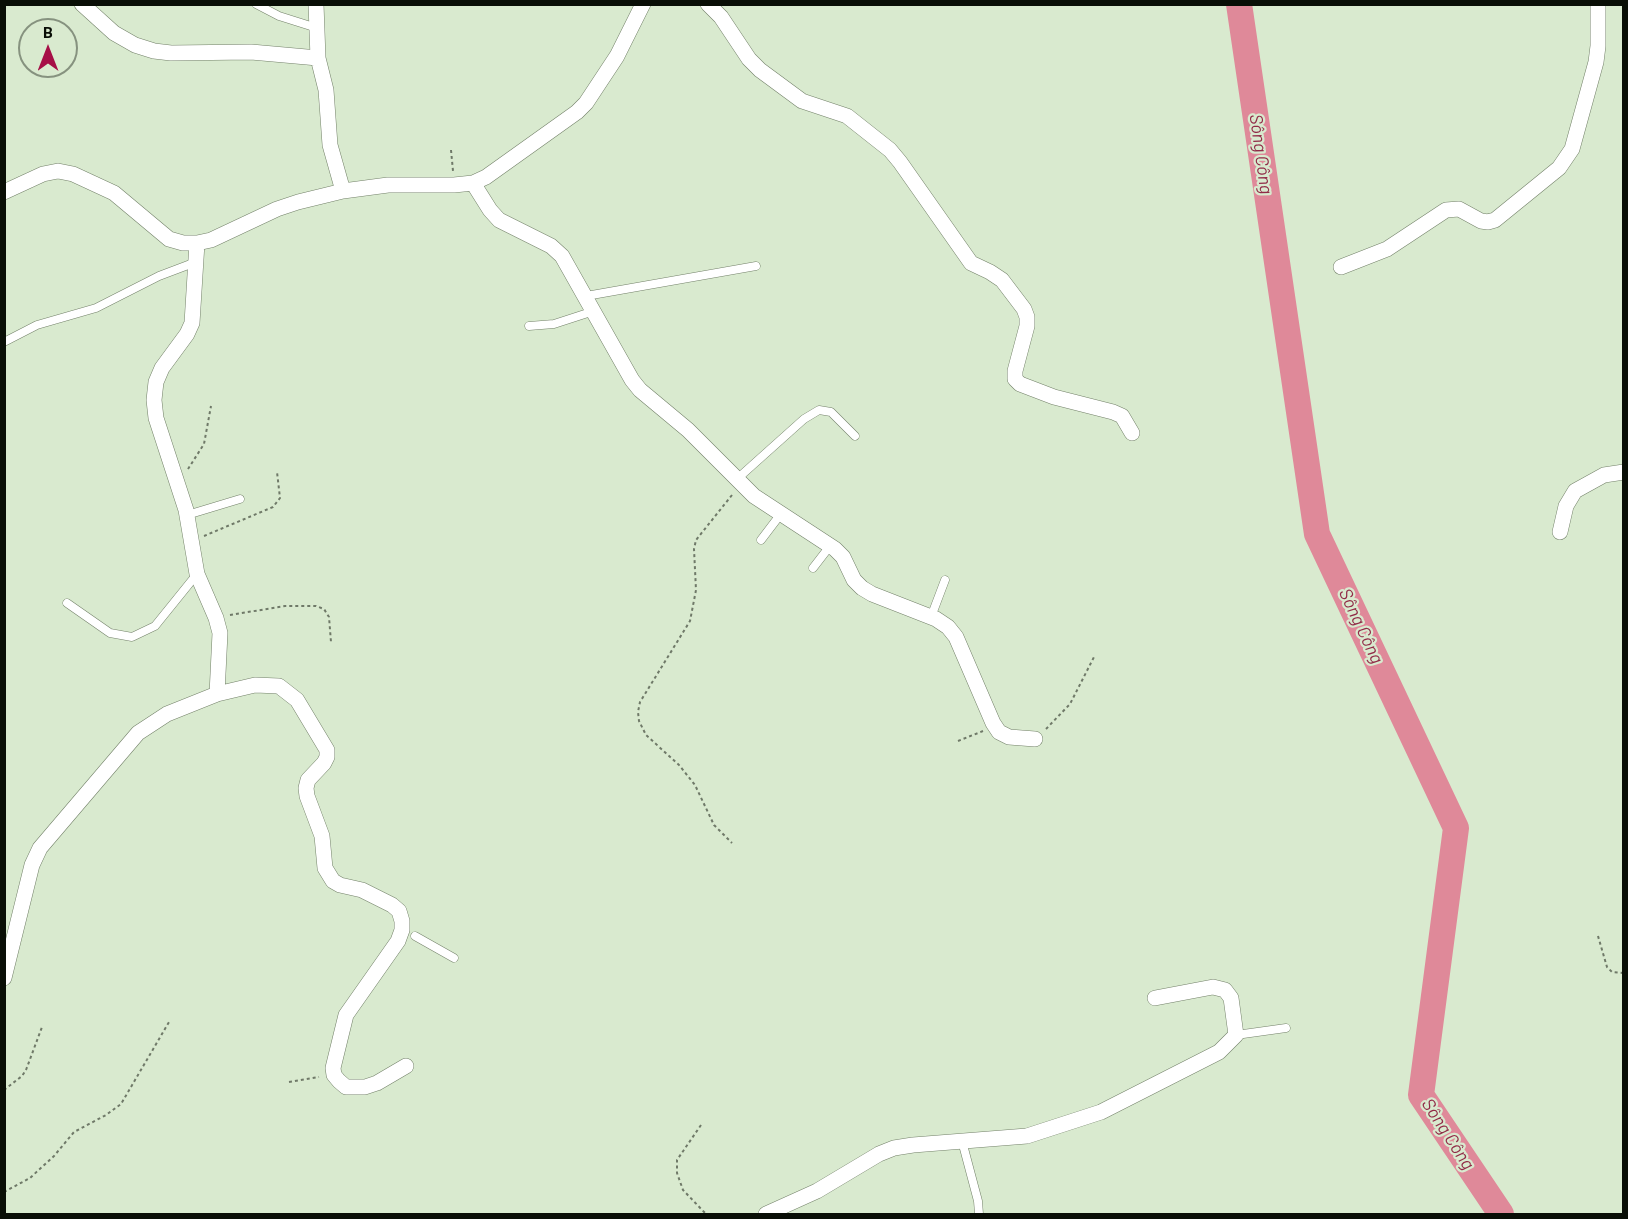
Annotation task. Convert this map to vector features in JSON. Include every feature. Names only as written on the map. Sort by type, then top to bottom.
[{"type":"street","points":[[82,4],[114,33],[135,45],[154,51],[171,53],[251,52],[318,58]]},
{"type":"street","points":[[316,4],[318,58],[326,90],[332,156],[344,191]]},
{"type":"street","points":[[4,192],[44,174],[58,171],[73,174],[114,193],[169,238],[183,243],[197,243],[212,240],[277,209],[344,191],[388,186],[454,186],[473,183],[486,177],[586,104],[617,56],[643,4]]},
{"type":"street","points":[[708,4],[721,17],[749,59],[760,70],[802,101],[847,116],[890,150],[971,263],[1002,280],[1024,309],[1027,317],[1027,326],[1014,371],[1015,379],[1020,384],[1054,397],[1122,416],[1132,434]]},
{"type":"street","points":[[1341,267],[1388,249],[1446,210],[1459,209],[1481,221],[1495,220],[1559,168],[1572,149],[1596,62],[1598,4]]},
{"type":"street","points":[[473,183],[499,220],[551,246],[562,256],[632,380],[640,390],[688,430],[754,496],[843,557],[862,588],[931,617],[948,627],[956,637],[995,727],[1009,737],[1035,739]]},
{"type":"street","points":[[197,243],[192,323],[187,334],[162,368],[156,382],[154,400],[156,418],[187,515],[197,574],[220,633],[217,694]]},
{"type":"street","points":[[1560,532],[1566,506],[1575,491],[1604,476],[1623,472]]},
{"type":"street","points":[[4,978],[32,865],[40,848],[138,733],[167,714],[217,694],[255,685],[279,686],[297,699],[327,750],[324,763],[308,780],[306,788],[322,836],[325,868],[333,881],[340,885],[362,890],[392,905],[399,911],[407,933],[398,942],[346,1015],[333,1068],[334,1075],[346,1087],[365,1087],[406,1066]]},
{"type":"street","points":[[766,1215],[781,1206],[808,1196],[894,1148],[1027,1136],[1101,1112],[1213,1056],[1236,1035],[1231,998],[1225,990],[1213,987],[1155,998]]},
{"type":"lane","points":[[256,4],[279,16],[317,28]]},
{"type":"lane","points":[[4,342],[38,325],[96,308],[159,276],[196,262]]},
{"type":"lane","points":[[586,296],[756,266]]},
{"type":"lane","points":[[529,326],[554,324],[594,311]]},
{"type":"lane","points":[[739,481],[804,419],[819,410],[831,412],[855,436]]},
{"type":"lane","points":[[187,515],[240,499]]},
{"type":"lane","points":[[760,540],[780,514]]},
{"type":"lane","points":[[813,568],[830,546]]},
{"type":"lane","points":[[67,603],[110,633],[132,637],[155,626],[197,574]]},
{"type":"lane","points":[[931,617],[945,580]]},
{"type":"lane","points":[[407,933],[454,958]]},
{"type":"lane","points":[[1236,1035],[1286,1028]]},
{"type":"lane","points":[[962,1141],[980,1215]]},
{"type":"path","points":[[452,150],[454,186]]},
{"type":"path","points":[[177,482],[204,444],[211,406]]},
{"type":"path","points":[[190,542],[273,507],[280,498],[277,472]]},
{"type":"path","points":[[732,843],[714,825],[695,785],[679,765],[646,735],[639,721],[638,712],[640,702],[690,621],[696,590],[694,549],[696,540],[739,481]]},
{"type":"path","points":[[216,618],[285,606],[316,606],[324,609],[329,618],[332,642]]},
{"type":"path","points":[[1035,739],[1056,721],[1070,704],[1094,657]]},
{"type":"path","points":[[957,741],[995,727]]},
{"type":"path","points":[[1598,936],[1607,967],[1612,972],[1623,973]]},
{"type":"path","points":[[4,1192],[30,1178],[54,1156],[74,1132],[121,1104],[169,1022]]},
{"type":"path","points":[[4,1090],[26,1070],[42,1026]]},
{"type":"path","points":[[289,1082],[334,1075]]},
{"type":"path","points":[[700,1125],[677,1160],[677,1173],[683,1190],[706,1215]]},
{"type":"waterway","name":"Sông Công","points":[[1239,4],[1317,534],[1456,828],[1421,1095],[1501,1214]]}]
